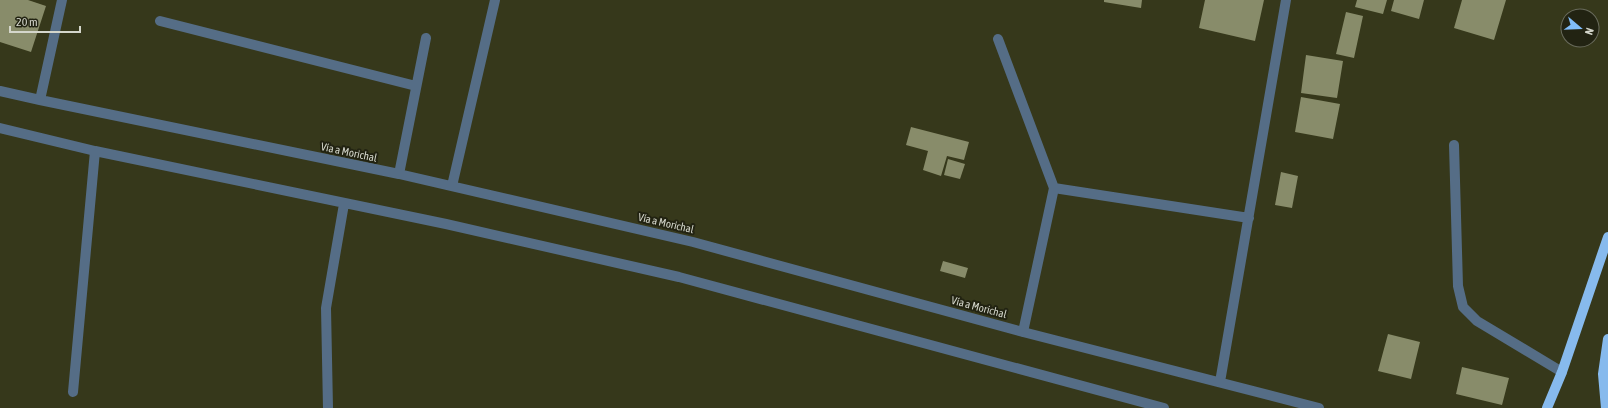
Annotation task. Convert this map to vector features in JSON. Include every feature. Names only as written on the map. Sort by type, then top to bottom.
[{"type":"main road","points":[[1547,408],[1562,372],[1608,238]]},
{"type":"main road","points":[[1606,408],[1603,374],[1608,339]]},
{"type":"street","points":[[40,100],[62,0]]},
{"type":"street","points":[[452,186],[495,0]]},
{"type":"street","points":[[1220,382],[1286,0]]},
{"type":"street","points":[[160,21],[416,86]]},
{"type":"street","points":[[399,174],[426,38]]},
{"type":"street","points":[[998,40],[1054,188],[1023,332]]},
{"type":"street","name":"Vía a Morichal","points":[[0,90],[40,100],[399,174],[693,242],[1023,332],[1319,408]]},
{"type":"street","points":[[0,128],[95,151],[446,224],[679,277],[1164,408]]},
{"type":"street","points":[[1454,145],[1458,286],[1463,307],[1477,321],[1562,372]]},
{"type":"street","points":[[73,392],[95,151]]},
{"type":"street","points":[[1054,188],[1249,218]]},
{"type":"street","points":[[328,408],[326,308],[344,204]]},
{"type":"green space","points":[[0,0],[1608,0],[1608,408],[0,408]]},
{"type":"building","points":[[0,0],[28,0],[46,6],[31,52],[0,42]]},
{"type":"building","points":[[1104,0],[1142,0],[1141,8],[1104,2]]},
{"type":"building","points":[[1205,0],[1264,0],[1255,41],[1199,28]]},
{"type":"building","points":[[1357,0],[1387,0],[1383,14],[1355,7]]},
{"type":"building","points":[[1394,0],[1424,0],[1419,19],[1391,11]]},
{"type":"building","points":[[1462,0],[1506,0],[1494,40],[1454,28]]},
{"type":"building","points":[[1346,12],[1363,16],[1354,58],[1336,54]]},
{"type":"building","points":[[1306,55],[1343,61],[1337,98],[1301,93]]},
{"type":"building","points":[[1301,97],[1340,104],[1333,139],[1295,132]]},
{"type":"building","points":[[911,127],[969,142],[964,160],[947,156],[941,176],[923,170],[928,151],[906,145]]},
{"type":"building","points":[[948,159],[965,164],[960,179],[944,175]]},
{"type":"building","points":[[1281,172],[1298,176],[1292,208],[1275,205]]},
{"type":"building","points":[[943,261],[968,268],[965,278],[940,271]]},
{"type":"building","points":[[1388,334],[1420,342],[1411,379],[1378,371]]},
{"type":"building","points":[[1462,367],[1509,378],[1502,405],[1456,394]]}]
